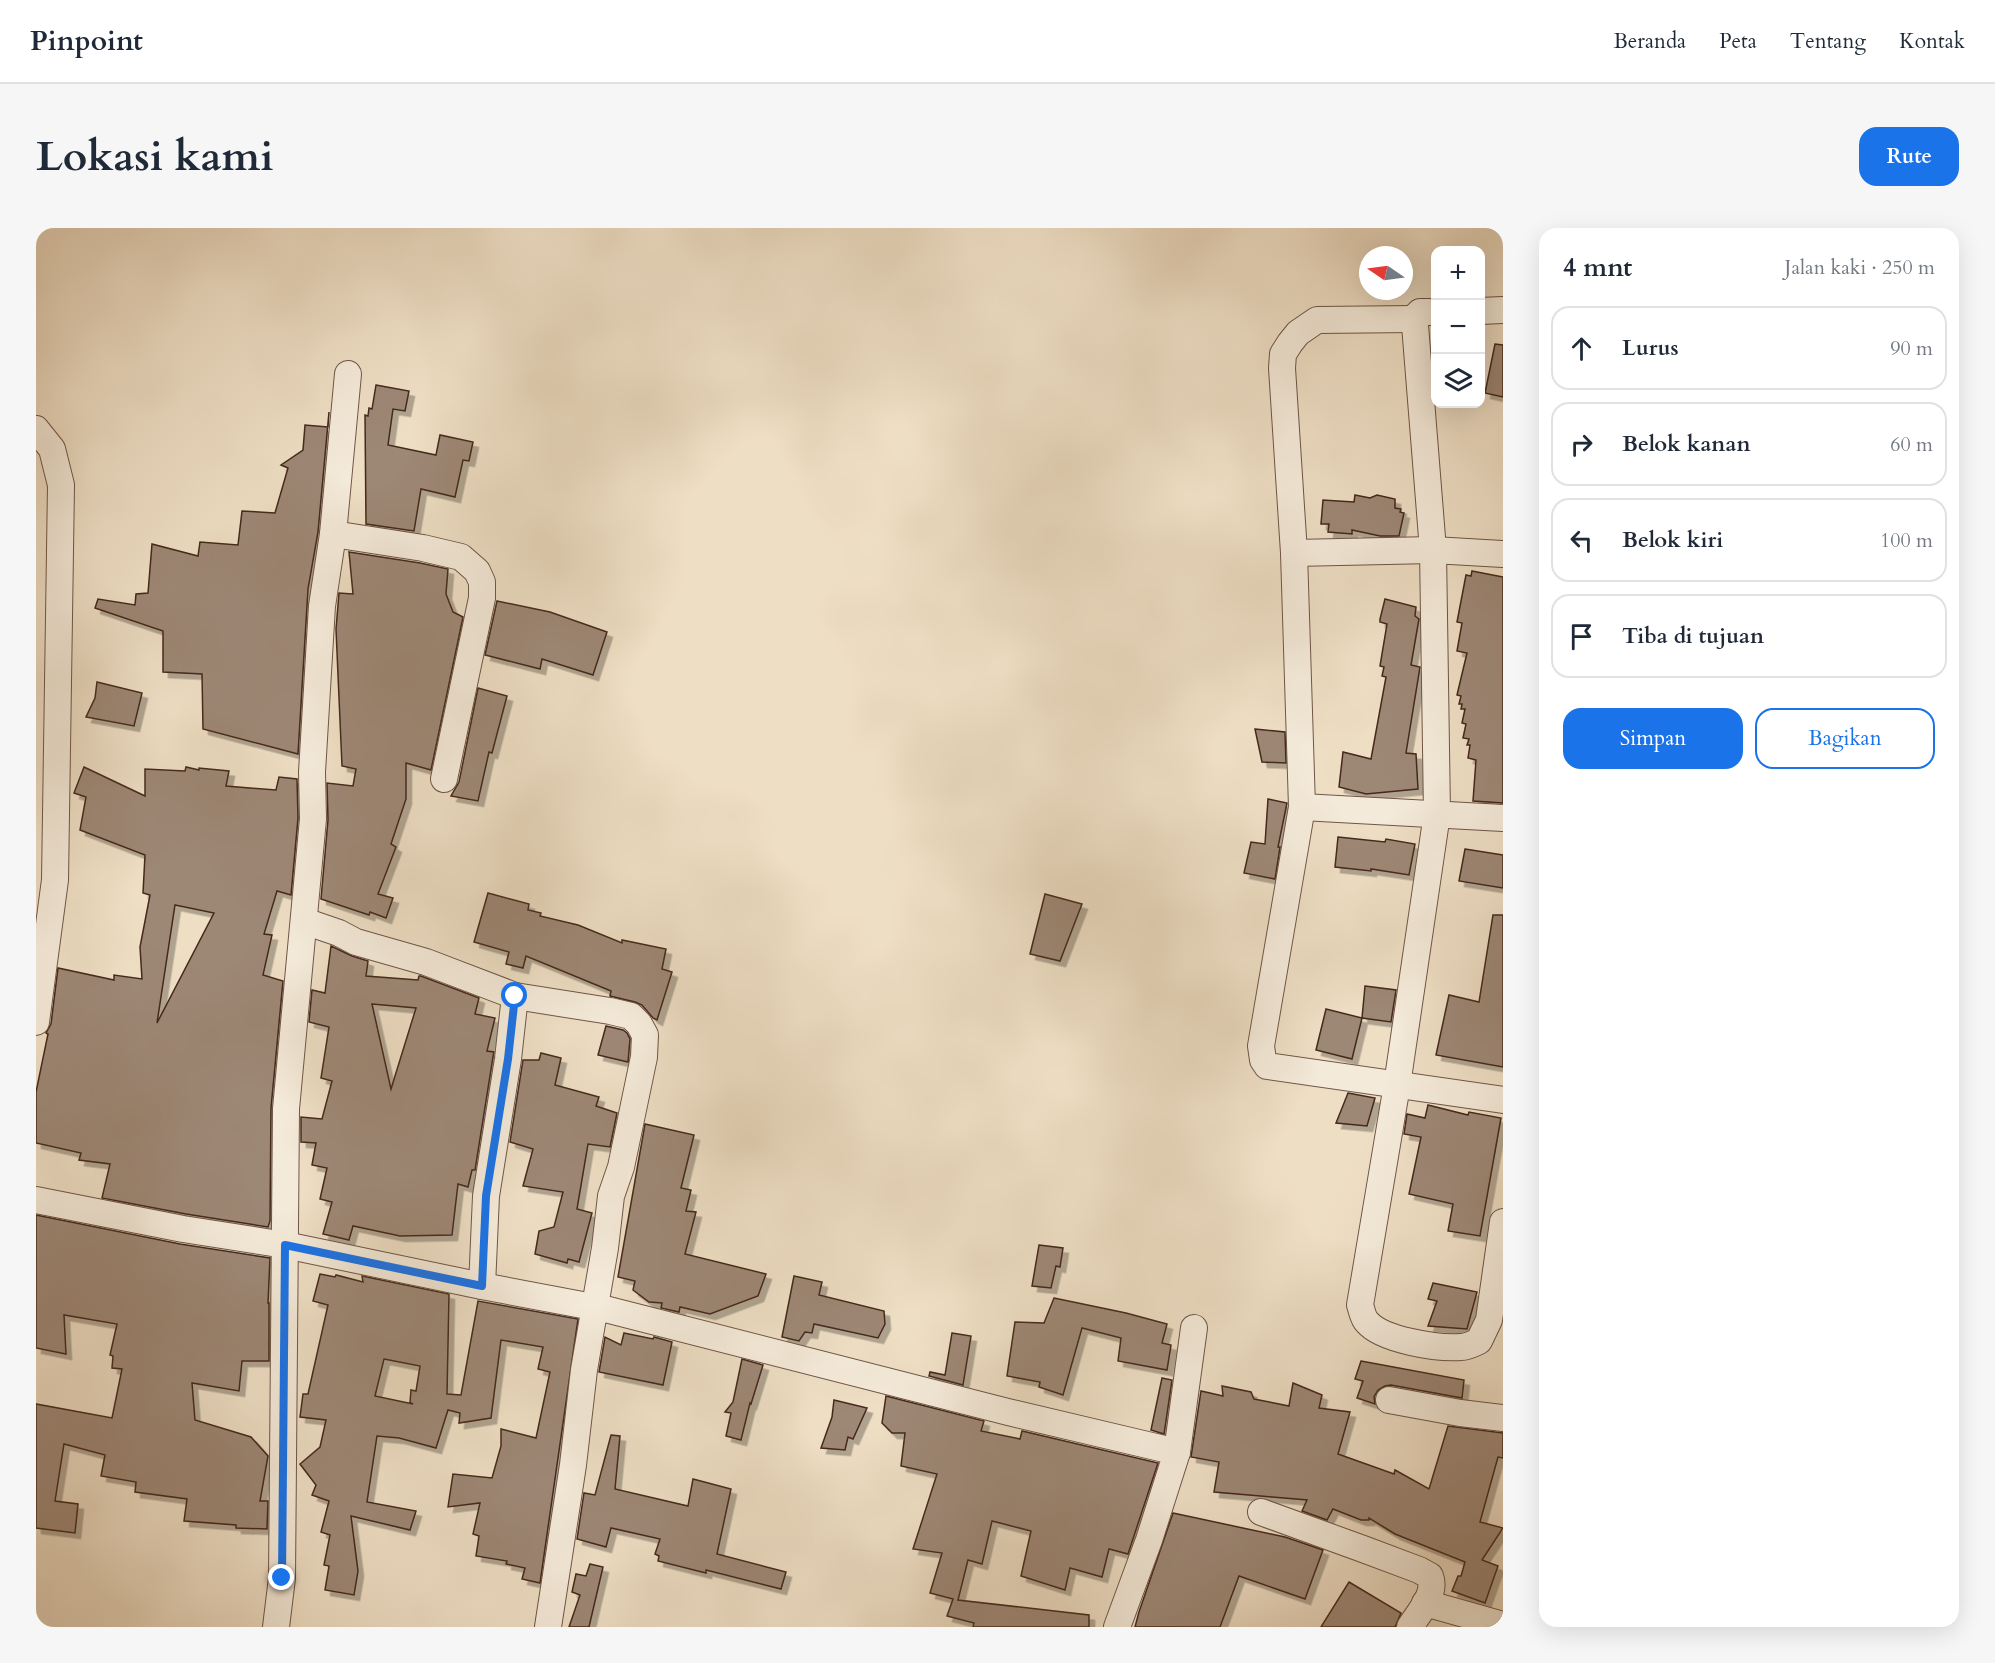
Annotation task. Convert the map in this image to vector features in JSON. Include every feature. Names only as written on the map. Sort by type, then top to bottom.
[{"type":"street","points":[[1485,311],[1503,310]]},
{"type":"street","points":[[1503,1100],[1397,1085],[1268,1066],[1263,1060],[1261,1046],[1302,807],[1294,553],[1283,354],[1298,333],[1317,320],[1425,315],[1433,550],[1437,814],[1397,1085],[1360,1305],[1365,1321],[1377,1330],[1408,1341],[1453,1348],[1464,1347],[1479,1341],[1490,1320],[1503,1222]]},
{"type":"street","points":[[276,1627],[282,1578],[286,1109],[313,819],[312,772],[322,606],[333,534],[348,374]]},
{"type":"street","points":[[36,429],[52,449],[61,485],[55,880],[36,1022]]},
{"type":"street","points":[[333,534],[423,548],[461,557],[477,571],[482,582],[482,598],[444,779]]},
{"type":"street","points":[[1294,553],[1433,550],[1503,554]]},
{"type":"street","points":[[1302,807],[1503,818]]},
{"type":"street","points":[[304,921],[339,933],[356,942],[426,962],[515,996],[631,1016],[645,1035],[644,1057],[621,1167],[611,1196],[548,1627]]},
{"type":"street","points":[[482,1286],[486,1196],[508,1059],[515,996]]},
{"type":"street","points":[[36,1200],[183,1229],[285,1245],[595,1307],[1008,1412],[1177,1452]]},
{"type":"street","points":[[1117,1627],[1149,1540],[1177,1452],[1194,1328]]},
{"type":"street","points":[[1389,1400],[1503,1418]]},
{"type":"street","points":[[1261,1512],[1430,1576],[1432,1584],[1430,1596],[1410,1627]]},
{"type":"street","points":[[1425,1603],[1503,1625]]},
{"type":"building","points":[[1495,344],[1503,345],[1503,397],[1485,393]]},
{"type":"building","points":[[376,385],[409,391],[405,411],[393,409],[388,445],[436,455],[440,435],[473,442],[469,461],[463,460],[455,497],[421,489],[414,531],[366,524],[365,415],[368,416],[369,408],[372,409]]},
{"type":"building","points":[[305,425],[328,427],[318,532],[308,589],[298,754],[203,729],[202,674],[163,672],[163,631],[95,608],[98,599],[135,605],[136,594],[148,593],[152,544],[198,556],[200,542],[238,545],[242,511],[275,513],[288,468],[281,465],[303,450]]},
{"type":"building","points":[[1355,495],[1370,498],[1377,495],[1395,499],[1395,508],[1401,509],[1400,512],[1404,513],[1399,536],[1380,536],[1352,530],[1352,534],[1328,532],[1329,524],[1321,524],[1323,500],[1354,502]]},
{"type":"building","points":[[349,552],[448,569],[446,594],[453,612],[463,617],[431,770],[406,763],[406,799],[391,844],[396,847],[378,894],[393,898],[386,918],[370,912],[369,915],[321,899],[328,820],[327,783],[353,786],[356,769],[342,766],[336,629],[339,593],[353,594]]},
{"type":"building","points":[[1472,571],[1503,577],[1503,803],[1473,801],[1476,760],[1468,758],[1469,739],[1463,738],[1466,724],[1462,723],[1465,709],[1461,709],[1462,704],[1459,704],[1461,696],[1457,695],[1467,653],[1457,651],[1462,623],[1457,622],[1466,575],[1471,576]]},
{"type":"building","points":[[1385,599],[1416,607],[1415,616],[1419,619],[1411,665],[1420,667],[1406,753],[1416,754],[1418,789],[1366,794],[1339,787],[1343,752],[1371,759],[1386,677],[1382,676],[1384,667],[1380,666],[1387,624],[1380,622]]},
{"type":"building","points":[[497,601],[550,612],[607,632],[593,675],[542,659],[540,669],[485,655]]},
{"type":"building","points":[[97,682],[142,693],[134,726],[86,717],[95,698]]},
{"type":"building","points":[[478,688],[507,696],[492,753],[489,752],[478,801],[451,796],[459,782]]},
{"type":"building","points":[[1255,729],[1285,732],[1286,763],[1262,762]]},
{"type":"building","points":[[84,767],[145,796],[145,769],[185,771],[186,767],[229,771],[226,786],[276,790],[279,777],[297,779],[298,818],[291,895],[277,891],[264,934],[272,935],[263,975],[283,981],[271,1108],[270,1221],[268,1227],[102,1198],[110,1164],[79,1160],[81,1153],[36,1143],[36,1092],[48,1034],[46,1033],[51,1024],[58,968],[114,980],[114,975],[142,979],[140,947],[150,895],[143,893],[145,855],[80,830],[86,797],[74,793]],"holes":[[[175,905],[214,913],[157,1023]]]},
{"type":"building","points":[[1268,799],[1287,803],[1278,847],[1280,847],[1275,879],[1244,873],[1251,842],[1265,844]]},
{"type":"building","points":[[1338,837],[1385,842],[1386,839],[1415,844],[1409,875],[1371,869],[1371,871],[1335,867]]},
{"type":"building","points":[[1465,849],[1503,855],[1503,888],[1459,881]]},
{"type":"building","points":[[488,893],[529,904],[528,910],[541,913],[540,916],[578,925],[622,943],[622,940],[666,949],[662,969],[672,972],[657,1020],[642,1005],[610,996],[611,991],[526,956],[523,968],[506,964],[509,952],[474,942]]},
{"type":"building","points":[[1045,894],[1082,904],[1060,961],[1030,954]]},
{"type":"building","points":[[1493,915],[1503,915],[1503,1067],[1436,1055],[1449,995],[1479,1002]]},
{"type":"building","points":[[331,946],[368,961],[366,976],[418,980],[421,976],[479,998],[475,1014],[495,1018],[487,1051],[494,1052],[475,1170],[472,1170],[468,1187],[458,1184],[452,1235],[400,1236],[353,1226],[349,1240],[323,1234],[332,1202],[320,1199],[327,1168],[312,1165],[316,1143],[301,1142],[301,1117],[322,1119],[332,1081],[321,1078],[329,1027],[309,1022],[312,990],[325,993]],"holes":[[[372,1004],[416,1008],[391,1089]]]},
{"type":"building","points":[[1365,986],[1396,990],[1391,1022],[1362,1018]]},
{"type":"building","points":[[1326,1009],[1362,1018],[1352,1059],[1316,1050]]},
{"type":"building","points":[[606,1026],[627,1033],[630,1039],[628,1062],[598,1055]]},
{"type":"building","points":[[541,1053],[561,1058],[555,1085],[599,1097],[596,1106],[617,1113],[610,1147],[588,1144],[577,1209],[592,1213],[579,1262],[568,1259],[567,1263],[535,1254],[539,1231],[554,1227],[563,1192],[523,1186],[533,1149],[510,1142],[523,1060],[539,1060]]},
{"type":"building","points":[[1348,1093],[1375,1098],[1367,1126],[1336,1123]]},
{"type":"building","points":[[1428,1105],[1468,1115],[1469,1112],[1501,1118],[1480,1236],[1448,1231],[1453,1204],[1409,1194],[1421,1137],[1404,1134],[1407,1114],[1425,1118]]},
{"type":"building","points":[[645,1124],[694,1135],[681,1188],[691,1190],[686,1211],[696,1212],[685,1254],[766,1274],[758,1296],[710,1314],[680,1307],[679,1312],[661,1308],[662,1303],[649,1302],[633,1290],[635,1281],[618,1277]]},
{"type":"building","points":[[36,1215],[180,1244],[270,1258],[269,1361],[242,1361],[239,1391],[192,1383],[195,1420],[251,1437],[268,1456],[260,1501],[268,1501],[267,1529],[236,1528],[236,1525],[184,1521],[187,1499],[135,1492],[136,1482],[101,1476],[105,1455],[64,1444],[55,1501],[78,1504],[75,1533],[36,1528],[36,1404],[112,1418],[122,1369],[112,1368],[113,1356],[110,1355],[117,1324],[64,1315],[66,1354],[36,1348]]},
{"type":"building","points":[[1039,1245],[1063,1248],[1060,1267],[1056,1266],[1051,1288],[1032,1286]]},
{"type":"building","points":[[320,1274],[335,1277],[336,1275],[363,1282],[362,1276],[449,1294],[447,1394],[461,1395],[478,1301],[578,1319],[540,1583],[522,1579],[525,1568],[506,1564],[507,1561],[476,1556],[479,1536],[473,1534],[480,1503],[448,1507],[453,1474],[492,1478],[501,1446],[501,1429],[536,1438],[550,1372],[538,1369],[543,1347],[501,1340],[491,1418],[459,1423],[460,1413],[448,1410],[436,1448],[399,1438],[377,1436],[367,1502],[416,1511],[410,1530],[351,1516],[358,1571],[354,1595],[325,1590],[329,1566],[324,1565],[330,1535],[321,1532],[329,1501],[312,1495],[316,1485],[300,1464],[320,1447],[326,1420],[300,1417],[303,1394],[308,1394],[328,1305],[313,1301]],"holes":[[[384,1359],[420,1366],[416,1391],[411,1390],[410,1402],[413,1404],[375,1396]]]},
{"type":"building","points":[[794,1276],[822,1282],[819,1295],[884,1311],[885,1324],[878,1338],[814,1324],[812,1333],[805,1332],[799,1341],[782,1337]]},
{"type":"building","points":[[1433,1283],[1477,1292],[1467,1329],[1428,1326],[1437,1301],[1428,1299]]},
{"type":"building","points":[[1054,1298],[1167,1324],[1162,1343],[1171,1345],[1167,1370],[1118,1361],[1121,1338],[1082,1328],[1063,1395],[1039,1387],[1040,1382],[1007,1376],[1015,1322],[1044,1323]]},
{"type":"building","points":[[624,1333],[672,1342],[663,1385],[599,1372],[605,1337],[621,1345]]},
{"type":"building","points":[[952,1333],[971,1336],[963,1385],[929,1376],[930,1372],[945,1375]]},
{"type":"building","points":[[742,1359],[763,1365],[741,1440],[726,1436],[731,1413],[725,1412],[733,1402]]},
{"type":"building","points":[[1361,1361],[1464,1380],[1462,1398],[1391,1385],[1378,1390],[1374,1397],[1375,1404],[1357,1398],[1363,1381],[1355,1379]]},
{"type":"building","points":[[1162,1378],[1172,1380],[1164,1434],[1151,1430]]},
{"type":"building","points":[[1293,1383],[1322,1395],[1319,1408],[1350,1412],[1338,1454],[1394,1474],[1395,1470],[1429,1489],[1448,1426],[1503,1433],[1503,1458],[1498,1457],[1480,1522],[1503,1528],[1482,1560],[1498,1566],[1485,1603],[1452,1591],[1458,1576],[1461,1576],[1465,1562],[1395,1534],[1369,1518],[1369,1520],[1361,1520],[1333,1509],[1327,1520],[1302,1511],[1307,1500],[1214,1492],[1219,1462],[1191,1457],[1201,1391],[1223,1396],[1222,1386],[1251,1392],[1254,1399],[1289,1406]]},
{"type":"building","points":[[886,1396],[984,1421],[981,1431],[1020,1439],[1022,1431],[1158,1463],[1128,1554],[1109,1549],[1102,1577],[1070,1568],[1065,1590],[1021,1576],[1031,1531],[992,1521],[982,1564],[968,1560],[958,1600],[1089,1615],[1089,1627],[973,1627],[974,1623],[947,1616],[953,1599],[930,1593],[942,1553],[913,1549],[937,1474],[901,1466],[905,1433],[892,1433],[882,1423]]},
{"type":"building","points":[[834,1400],[867,1408],[853,1439],[848,1437],[845,1450],[821,1448],[832,1417]]},
{"type":"building","points":[[611,1435],[620,1436],[615,1489],[688,1506],[693,1479],[731,1489],[717,1554],[786,1572],[781,1589],[706,1570],[706,1573],[658,1561],[659,1556],[655,1554],[660,1539],[611,1528],[606,1547],[577,1539],[584,1493],[595,1495]]},
{"type":"building","points":[[1173,1513],[1285,1537],[1323,1550],[1305,1599],[1239,1576],[1220,1627],[1135,1627]]},
{"type":"building","points":[[590,1564],[603,1567],[589,1627],[569,1627],[580,1595],[572,1592],[576,1574],[586,1576]]},
{"type":"building","points":[[1349,1582],[1401,1613],[1395,1627],[1321,1627]]},
{"type":"route","points":[[282,1578],[285,1245],[482,1286],[486,1196],[508,1059],[515,996]]}]
